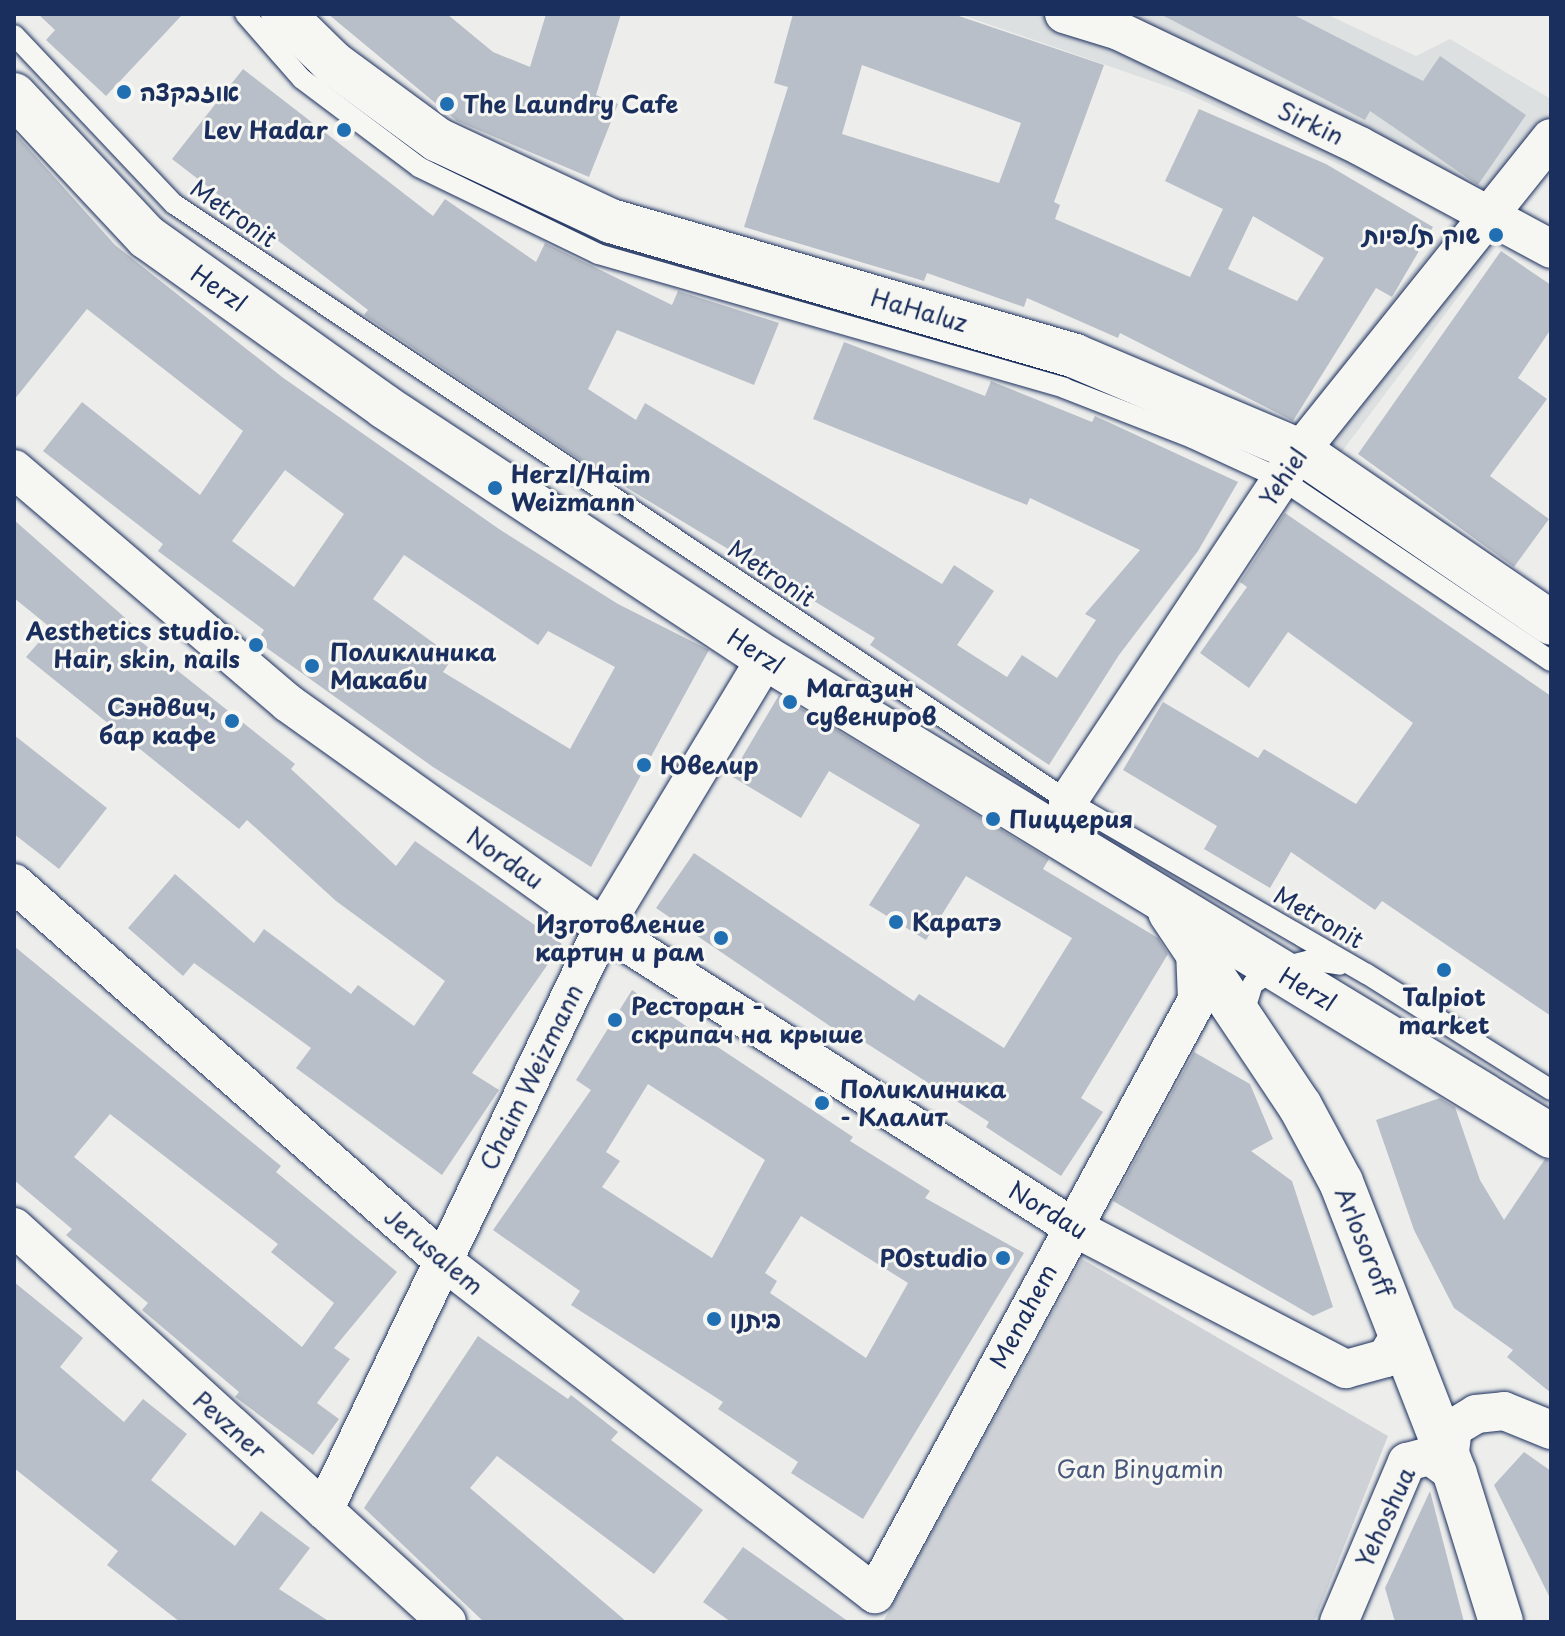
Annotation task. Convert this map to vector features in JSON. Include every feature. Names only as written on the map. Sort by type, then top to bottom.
[{"type":"street","name":"HaHaluz","points":[[283,14],[333,63],[438,140],[611,221],[1075,356],[1290,465],[1551,623]]},
{"type":"street","name":"Sirkin","points":[[1064,14],[1123,23],[1551,249]]},
{"type":"street","name":"Herzl","points":[[14,95],[147,237],[385,407],[766,658],[1068,822],[1159,898],[1551,1136]]},
{"type":"street","name":"Yehiel","points":[[1068,822],[1290,465],[1551,138]]},
{"type":"street","name":"Nordau","points":[[14,469],[288,703],[603,928],[1071,1226],[1346,1369],[1386,1358],[1401,1333]]},
{"type":"street","name":"Chaim Weizmann","points":[[324,1510],[603,928],[766,658]]},
{"type":"street","name":"Jerusalem","points":[[14,883],[442,1260],[875,1594]]},
{"type":"street","name":"Arlosoroff","points":[[1159,898],[1325,1148],[1452,1467],[1501,1622]]},
{"type":"street","name":"Menahem","points":[[875,1594],[1071,1226],[1197,1000],[1195,950]]},
{"type":"street","name":"Pevzner","points":[[14,1227],[447,1622]]},
{"type":"street","points":[[1452,1467],[1453,1428],[1476,1414],[1504,1411],[1551,1430]]},
{"type":"street","name":"Yehoshua","points":[[1339,1622],[1407,1462],[1430,1456],[1452,1467]]},
{"type":"lane","points":[[245,14],[302,79],[398,153],[598,254],[1064,388],[1290,465],[1551,661]]},
{"type":"lane","name":"Metronit","points":[[14,35],[174,204],[1068,822],[1367,974],[1551,1090]]},
{"type":"lane","points":[[1243,1021],[1246,995],[1275,969],[1310,960],[1367,974]]},
{"type":"shaded area","name":"שוק תלפיות","points":[[959,14],[1326,14],[1416,56],[1450,39],[1551,99],[1551,154],[1515,210],[1551,231],[1551,268],[1501,240],[1334,462],[1285,436],[1454,218],[1186,93]]},
{"type":"green space","name":"Gan Binyamin","points":[[1082,1259],[1388,1436],[1314,1622],[883,1622]]},
{"type":"building","points":[[38,14],[183,14],[106,96],[46,40],[55,30]]},
{"type":"building","points":[[328,14],[447,14],[493,52],[530,67],[546,14],[621,14],[596,95],[618,104],[589,177],[457,121]]},
{"type":"building","points":[[793,14],[953,14],[1104,65],[1054,202],[1060,205],[1055,219],[1190,277],[1223,209],[1165,181],[1199,109],[1326,164],[1433,227],[1392,297],[1376,288],[1293,421],[1120,333],[1118,338],[1027,298],[1024,307],[927,273],[924,281],[744,227],[788,87],[774,83]],"holes":[[[862,65],[1021,123],[999,183],[842,134]],[[1253,216],[1324,258],[1297,301],[1228,269]]]},
{"type":"building","points":[[1160,14],[1292,14],[1423,81],[1440,56],[1526,115],[1478,185],[1370,111],[1365,120]]},
{"type":"building","points":[[243,69],[433,216],[445,199],[536,262],[545,243],[672,305],[678,291],[779,323],[754,385],[617,330],[588,389],[636,420],[645,403],[942,584],[954,565],[994,591],[957,645],[1007,677],[1022,655],[1057,678],[1096,620],[1085,614],[1140,550],[1030,498],[1027,505],[813,419],[844,342],[985,396],[991,381],[1092,422],[1095,416],[1238,482],[1198,551],[1119,655],[1049,765],[870,645],[875,638],[576,457],[364,315],[368,310],[172,159]]},
{"type":"building","points":[[14,132],[115,245],[282,377],[499,529],[618,604],[709,650],[591,867],[433,767],[257,641],[264,630],[158,551],[163,544],[43,451],[82,402],[200,495],[243,431],[87,309],[14,400]],"holes":[[[285,470],[344,514],[294,587],[232,541]],[[404,555],[538,645],[548,631],[615,667],[570,749],[443,672],[453,657],[373,599]]]},
{"type":"building","points":[[1501,251],[1551,285],[1551,329],[1518,378],[1547,399],[1490,476],[1549,519],[1514,567],[1358,454]]},
{"type":"building","points":[[1285,513],[1551,696],[1551,1016],[1382,901],[1375,910],[1291,852],[1270,888],[1204,849],[1217,826],[1123,770],[1163,702],[1258,758],[1264,749],[1356,804],[1413,723],[1288,632],[1249,688],[1200,653],[1247,587],[1240,582]]},
{"type":"building","points":[[14,520],[139,630],[134,636],[295,764],[291,769],[396,866],[415,841],[562,944],[472,1073],[499,1090],[442,1175],[296,1068],[311,1048],[194,963],[183,976],[128,928],[175,874],[254,943],[264,929],[351,994],[358,985],[414,1026],[445,981],[336,901],[247,820],[239,829],[26,657],[51,628],[14,598]]},
{"type":"building","points":[[779,695],[1049,859],[1043,869],[1158,938],[1168,954],[1081,1098],[1103,1112],[1061,1176],[986,1127],[989,1122],[852,1034],[849,1039],[656,908],[694,853],[914,1001],[919,994],[1004,1048],[1072,938],[966,876],[926,940],[869,905],[920,825],[829,771],[801,818],[731,776]]},
{"type":"building","points":[[14,735],[107,808],[59,869],[14,834]]},
{"type":"building","points":[[14,946],[281,1166],[276,1172],[397,1272],[334,1348],[350,1359],[317,1403],[339,1419],[313,1455],[235,1397],[239,1392],[142,1310],[148,1303],[66,1235],[72,1229],[14,1180]],"holes":[[[110,1114],[278,1244],[271,1252],[334,1303],[302,1347],[74,1157]]]},
{"type":"building","points":[[632,990],[853,1137],[850,1141],[930,1191],[925,1198],[1024,1253],[863,1519],[791,1473],[798,1462],[718,1409],[723,1402],[571,1305],[580,1291],[493,1230],[591,1090],[576,1080]],"holes":[[[648,1084],[765,1160],[712,1258],[602,1187],[620,1161],[606,1152]],[[801,1216],[908,1283],[866,1358],[770,1293],[777,1281],[765,1273]]]},
{"type":"building","points":[[1194,1052],[1250,1084],[1273,1139],[1251,1151],[1292,1181],[1333,1307],[1313,1316],[1113,1201]]},
{"type":"building","points":[[1440,1098],[1455,1107],[1480,1180],[1504,1220],[1545,1159],[1551,1161],[1551,1393],[1507,1357],[1513,1350],[1454,1308],[1414,1230],[1376,1120]]},
{"type":"building","points":[[14,1282],[83,1338],[60,1367],[124,1422],[143,1399],[187,1434],[151,1480],[235,1546],[261,1511],[310,1548],[279,1589],[330,1622],[180,1622],[107,1565],[118,1551],[14,1468]]},
{"type":"building","points":[[478,1336],[568,1399],[571,1395],[618,1432],[611,1440],[703,1510],[654,1574],[497,1456],[470,1488],[627,1622],[484,1622],[364,1508]]},
{"type":"building","points":[[1524,1452],[1551,1471],[1551,1600],[1494,1485]]},
{"type":"building","points":[[1430,1491],[1464,1622],[1395,1622],[1385,1588]]},
{"type":"building","points":[[743,1547],[849,1622],[731,1622],[703,1602]]},
{"type":"place","name":"אוזבקצה","points":[[124,92]]},
{"type":"place","name":"The Laundry Cafe","points":[[447,104]]},
{"type":"place","name":"Lev Hadar","points":[[344,130]]},
{"type":"place","name":"שוק תלפיות","points":[[1496,235]]},
{"type":"place","name":"Herzl/Haim Weizmann","points":[[495,488]]},
{"type":"place","name":"Aesthetics studio. Hair, skin, nails","points":[[256,645]]},
{"type":"place","name":"Поликлиника Макаби","points":[[312,666]]},
{"type":"place","name":"Магазин сувениров","points":[[790,702]]},
{"type":"place","name":"Сэндвич, бар кафе","points":[[232,721]]},
{"type":"place","name":"Ювелир","points":[[644,765]]},
{"type":"place","name":"Пиццерия","points":[[993,819]]},
{"type":"place","name":"Каратэ","points":[[896,922]]},
{"type":"place","name":"Изготовление картин и рам","points":[[721,938]]},
{"type":"place","name":"Talpiot market","points":[[1444,970]]},
{"type":"place","name":"Ресторан - скрипач на крыше","points":[[615,1020]]},
{"type":"place","name":"Поликлиника - Клалит","points":[[822,1103]]},
{"type":"place","name":"POstudio","points":[[1003,1258]]},
{"type":"place","name":"ביתנו","points":[[714,1319]]}]
